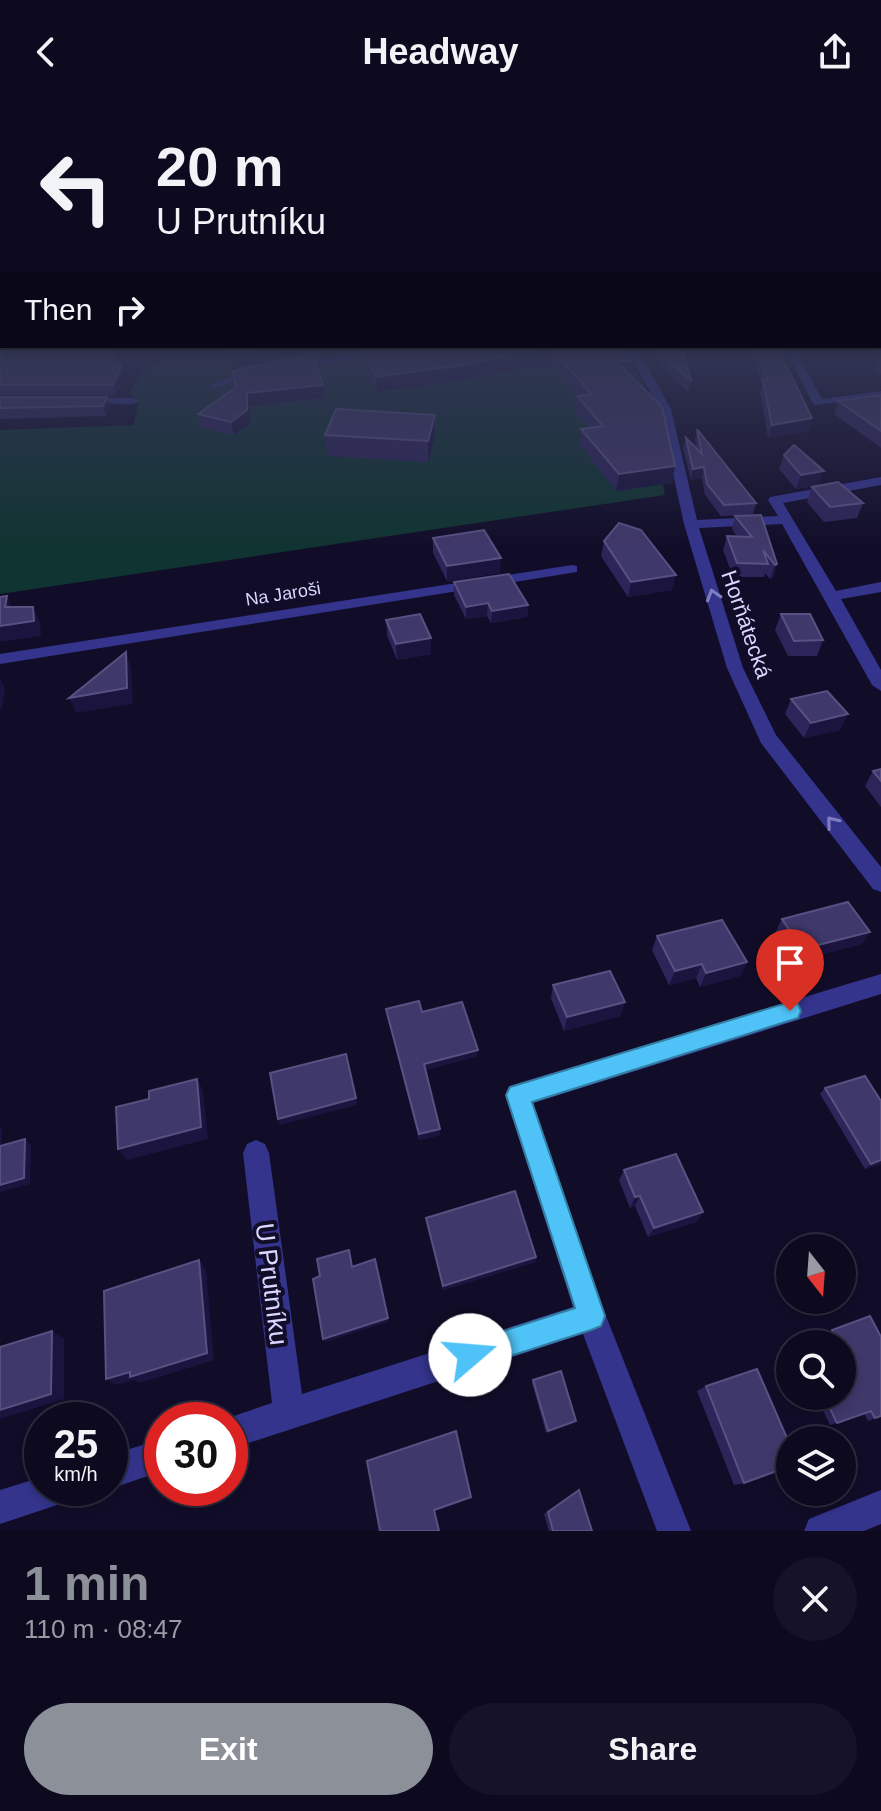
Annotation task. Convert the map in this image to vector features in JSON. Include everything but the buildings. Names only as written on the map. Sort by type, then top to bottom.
[{"type":"street","name":"Horňátecká","points":[[666,416],[691,524],[735,668],[768,738],[881,883]]},
{"type":"street","points":[[881,481],[775,500],[881,685]]},
{"type":"street","points":[[691,524],[787,520]]},
{"type":"street","name":"Na Jaroši","points":[[0,659],[572,569]]},
{"type":"street","points":[[832,596],[881,587]]},
{"type":"street","points":[[674,1531],[591,1316],[518,1095],[881,984]]},
{"type":"street","name":"U Prutníku","points":[[256,1153],[289,1414]]},
{"type":"street","points":[[248,1427],[591,1316]]},
{"type":"street","points":[[0,1507],[24,1499]]},
{"type":"street","points":[[821,1531],[881,1507]]},
{"type":"green space","points":[[136,416],[650,416],[665,495],[0,594],[0,430],[134,425]]},
{"type":"route","points":[[470,1355],[591,1316],[518,1095],[790,1011]]}]
